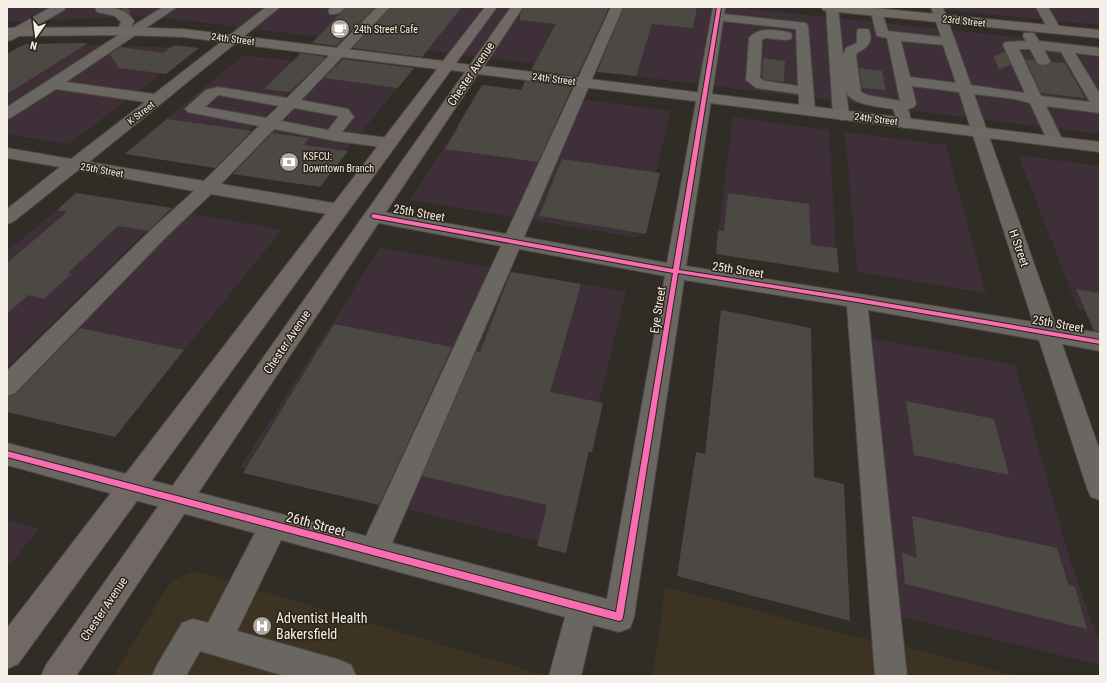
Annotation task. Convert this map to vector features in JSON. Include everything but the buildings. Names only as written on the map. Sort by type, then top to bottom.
[{"type":"main road","name":"Chester Avenue","points":[[7,653],[491,7]]},
{"type":"main road","name":"Chester Avenue","points":[[57,676],[517,7]]},
{"type":"main road","name":"23rd Street","points":[[828,7],[850,8],[877,12],[939,13],[1024,27],[1100,34]]},
{"type":"main road","name":"24th Street","points":[[10,34],[129,31],[178,33],[1100,147]]},
{"type":"main road","points":[[373,216],[396,155],[389,143]]},
{"type":"street","points":[[10,34],[60,7]]},
{"type":"street","points":[[101,7],[101,9],[125,13],[129,31]]},
{"type":"street","points":[[7,114],[129,31],[171,7]]},
{"type":"street","name":"K Street","points":[[7,218],[274,7]]},
{"type":"street","points":[[7,386],[159,233],[277,124],[290,103],[384,7]]},
{"type":"street","points":[[374,552],[585,83],[617,7]]},
{"type":"street","points":[[1042,7],[1055,30]]},
{"type":"street","points":[[832,8],[841,115]]},
{"type":"street","points":[[718,12],[802,31]]},
{"type":"street","name":"Eye Street","points":[[619,617],[718,12]]},
{"type":"street","points":[[863,32],[864,41],[862,45],[851,51],[849,56],[854,94],[863,99],[900,106],[909,104],[904,81],[877,12]]},
{"type":"street","name":"H Street","points":[[939,13],[1100,488]]},
{"type":"street","points":[[1024,27],[1035,45],[1042,61]]},
{"type":"street","points":[[806,91],[761,85],[753,80],[756,38],[762,34],[834,29],[948,42]]},
{"type":"street","points":[[802,31],[807,110]]},
{"type":"street","points":[[1055,141],[1035,100],[1005,50],[1035,45],[1100,52]]},
{"type":"street","points":[[1065,48],[1100,107]]},
{"type":"street","points":[[904,81],[964,88],[1011,81],[1035,100],[1064,100],[1100,107]]},
{"type":"street","points":[[53,84],[277,124],[290,128],[389,143]]},
{"type":"street","points":[[182,107],[218,91],[343,112],[346,118],[332,135]]},
{"type":"street","points":[[900,106],[904,122]]},
{"type":"street","name":"25th Street","points":[[7,153],[339,210]]},
{"type":"street","name":"25th Street","points":[[373,216],[675,271],[856,300],[1100,342]]},
{"type":"street","points":[[856,300],[892,676]]},
{"type":"street","name":"26th Street","points":[[7,454],[619,617]]},
{"type":"street","points":[[216,640],[274,525]]},
{"type":"street","points":[[565,676],[583,607]]},
{"type":"street","points":[[168,676],[193,634],[340,676]]},
{"type":"shaded area","points":[[7,7],[732,7],[1100,46],[1100,134],[150,16],[7,22]]},
{"type":"shaded area","points":[[918,7],[1100,7],[1100,25],[965,12]]},
{"type":"shaded area","points":[[104,45],[7,108],[7,54],[21,46]]},
{"type":"shaded area","points":[[117,46],[195,48],[118,107],[42,95]]},
{"type":"shaded area","points":[[244,55],[317,64],[270,111],[190,99]]},
{"type":"shaded area","points":[[330,66],[407,76],[319,184],[226,169]]},
{"type":"shaded area","points":[[484,86],[568,97],[513,217],[410,200]]},
{"type":"shaded area","points":[[42,95],[118,107],[68,144],[7,134],[7,118]]},
{"type":"shaded area","points":[[190,99],[270,111],[211,167],[124,153]]},
{"type":"shaded area","points":[[582,99],[671,111],[639,238],[530,220]]},
{"type":"shaded area","points":[[733,117],[829,130],[837,268],[716,248]]},
{"type":"shaded area","points":[[845,132],[946,145],[986,293],[857,272]]},
{"type":"shaded area","points":[[1018,155],[1100,166],[1100,313],[1078,309]]},
{"type":"shaded area","points":[[77,193],[169,209],[7,367],[7,251]]},
{"type":"shaded area","points":[[184,212],[282,230],[115,435],[7,409],[7,390]]},
{"type":"shaded area","points":[[380,248],[490,267],[382,502],[240,467]]},
{"type":"shaded area","points":[[509,271],[626,292],[563,547],[406,509]]},
{"type":"shaded area","points":[[871,338],[1015,365],[1070,560],[1100,644],[1100,665],[899,616],[883,476]]},
{"type":"shaded area","points":[[7,520],[39,529],[7,569]]},
{"type":"shaded area","name":"Adventist Health Bakersfield","points":[[194,571],[550,676],[113,676],[171,581]]},
{"type":"shaded area","points":[[665,587],[864,639],[912,648],[1016,676],[653,676]]},
{"type":"tunnel","points":[[123,10],[127,7]]},
{"type":"tunnel","points":[[1000,54],[1007,70]]},
{"type":"tunnel","points":[[1043,61],[1062,95]]},
{"type":"cycle path","points":[[7,454],[619,617],[719,7]]},
{"type":"cycle path","points":[[373,216],[675,271],[857,300],[1100,342]]},
{"type":"place","name":"24th Street Cafe","points":[[340,29]]},
{"type":"place","name":"KSFCU: Downtown Branch","points":[[289,162]]},
{"type":"place","name":"Adventist Health Bakersfield","points":[[262,626]]}]
